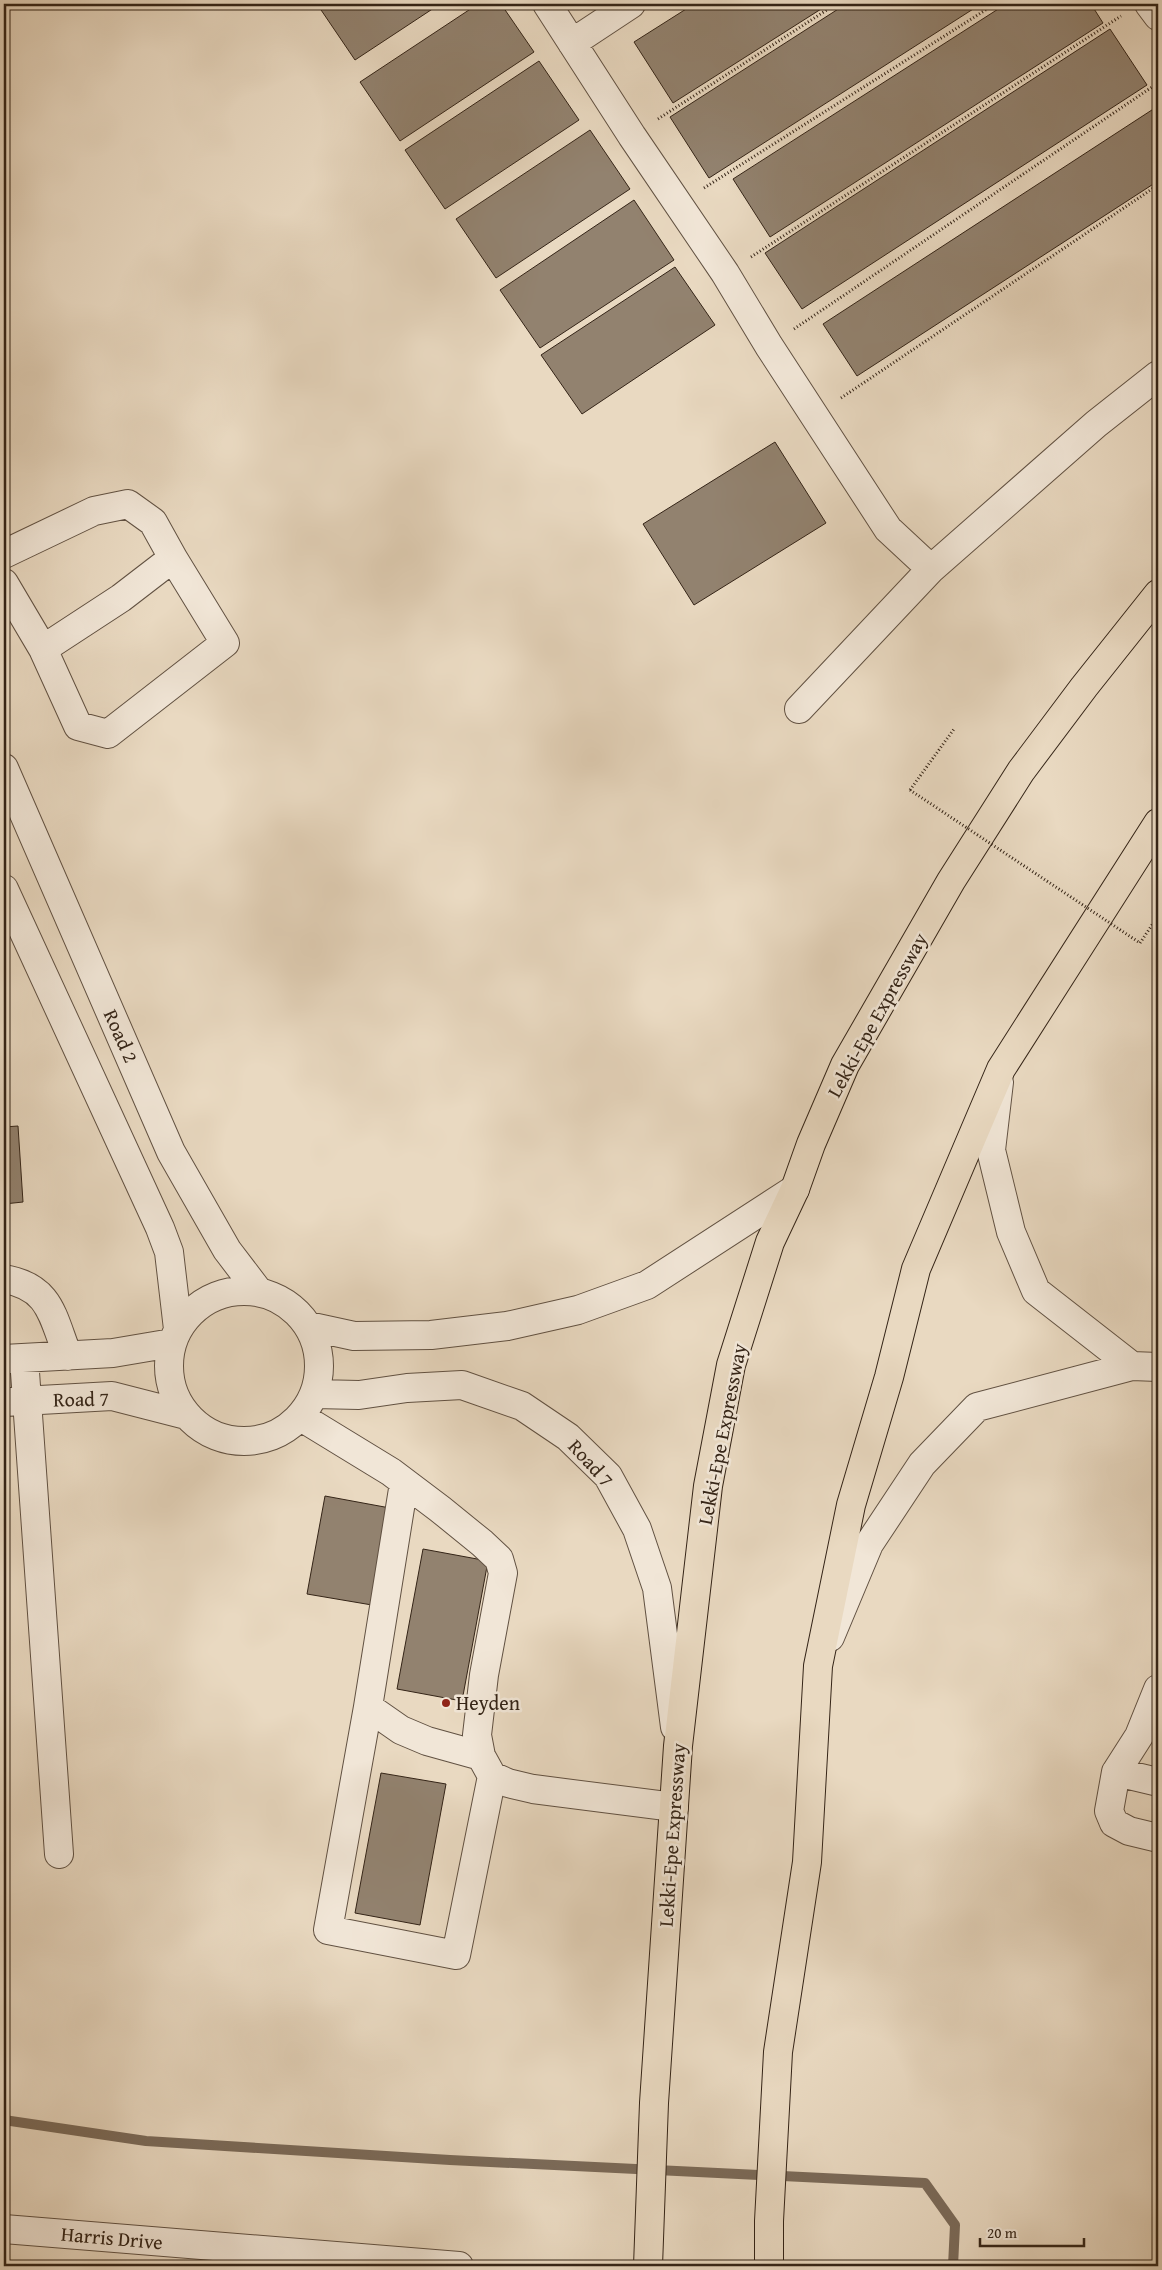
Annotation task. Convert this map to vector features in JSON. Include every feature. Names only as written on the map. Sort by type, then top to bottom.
[{"type":"highway","name":"Lekki-Epe Expressway","points":[[648,2266],[654,2103],[678,1746],[708,1486],[731,1365],[770,1242],[795,1189],[811,1144],[845,1065],[951,881],[1022,771],[1084,687],[1158,594]]},
{"type":"highway","points":[[769,2266],[769,2221],[778,2052],[807,1862],[818,1666],[851,1505],[889,1377],[916,1269],[1001,1070],[1158,823]]},
{"type":"street","points":[[547,4],[632,136],[725,274],[769,346],[888,529],[930,569]]},
{"type":"street","points":[[572,43],[631,4]]},
{"type":"street","points":[[1149,4],[1158,16]]},
{"type":"street","points":[[799,709],[930,569],[1096,424],[1158,375]]},
{"type":"street","points":[[4,554],[94,511],[128,504],[153,522],[225,643],[108,734],[78,726],[43,649],[4,583]]},
{"type":"street","points":[[43,649],[121,598],[174,558]]},
{"type":"street","name":"Road 2","points":[[4,768],[171,1152],[227,1250],[259,1292]]},
{"type":"street","points":[[4,889],[160,1228],[169,1252],[175,1336]]},
{"type":"street","points":[[1001,1070],[991,1150],[1010,1232],[1036,1291],[1145,1366]]},
{"type":"street","points":[[308,1326],[354,1336],[431,1335],[507,1326],[578,1310],[647,1285],[795,1189]]},
{"type":"street","points":[[4,1279],[33,1288],[43,1297],[68,1356]]},
{"type":"street","points":[[236,1292],[259,1292],[278,1299],[295,1310],[308,1326],[316,1343],[320,1369],[308,1405],[280,1432],[256,1441],[230,1440],[206,1432],[186,1415],[175,1398],[169,1377],[169,1357],[175,1336],[193,1311],[213,1298],[236,1292]]},
{"type":"street","points":[[59,1854],[15,1401],[14,1358],[113,1353],[175,1336]]},
{"type":"street","points":[[818,1666],[870,1544],[922,1464],[977,1407],[1145,1366]]},
{"type":"street","name":"Road 7","points":[[308,1405],[407,1388],[462,1385],[522,1406],[568,1437],[608,1476],[638,1529],[657,1588],[678,1746]]},
{"type":"street","name":"Road 7","points":[[15,1401],[112,1396],[186,1415]]},
{"type":"street","points":[[308,1405],[390,1472],[482,1542],[499,1559],[503,1573],[484,1675],[478,1735],[486,1766],[456,1955],[328,1930],[368,1707],[404,1483]]},
{"type":"street","points":[[1158,1689],[1139,1736],[1116,1772],[1109,1811],[1114,1823],[1129,1832],[1158,1838]]},
{"type":"street","points":[[368,1707],[410,1734],[486,1766],[508,1783],[533,1790],[674,1807]]},
{"type":"street","points":[[1116,1772],[1158,1782]]},
{"type":"street","name":"Harris Drive","points":[[4,2229],[459,2266]]},
{"type":"path","points":[[632,136],[836,4]]},
{"type":"path","points":[[678,204],[995,4]]},
{"type":"path","points":[[725,274],[1123,14]]},
{"type":"path","points":[[769,346],[1158,83]]},
{"type":"path","points":[[814,416],[1158,185]]},
{"type":"path","points":[[954,729],[910,790],[1140,943],[1158,916]]},
{"type":"building","points":[[317,4],[440,4],[355,60]]},
{"type":"building","points":[[478,4],[501,4],[534,52],[400,141],[360,82]]},
{"type":"building","points":[[694,4],[829,4],[673,103],[634,42]]},
{"type":"building","points":[[846,4],[981,4],[709,178],[670,117]]},
{"type":"building","points":[[1006,4],[1091,4],[1103,23],[770,237],[733,179]]},
{"type":"building","points":[[1110,29],[1147,85],[802,309],[765,253]]},
{"type":"building","points":[[539,61],[579,120],[445,209],[405,150]]},
{"type":"building","points":[[1158,106],[1158,181],[857,376],[823,324]]},
{"type":"building","points":[[590,130],[630,189],[496,278],[456,219]]},
{"type":"building","points":[[634,200],[674,260],[540,348],[500,290]]},
{"type":"building","points":[[675,267],[715,325],[582,414],[541,355]]},
{"type":"building","points":[[775,442],[826,523],[694,605],[643,524]]},
{"type":"building","points":[[18,1126],[23,1202],[4,1204],[4,1127]]},
{"type":"building","points":[[325,1496],[390,1508],[372,1605],[307,1594]]},
{"type":"building","points":[[423,1549],[488,1561],[462,1701],[397,1689]]},
{"type":"building","points":[[381,1773],[446,1784],[420,1925],[355,1913]]},
{"type":"waterway","points":[[4,2120],[146,2141],[450,2160],[925,2183],[955,2225],[953,2266]]},
{"type":"place","name":"Heyden","points":[[446,1703]]}]
